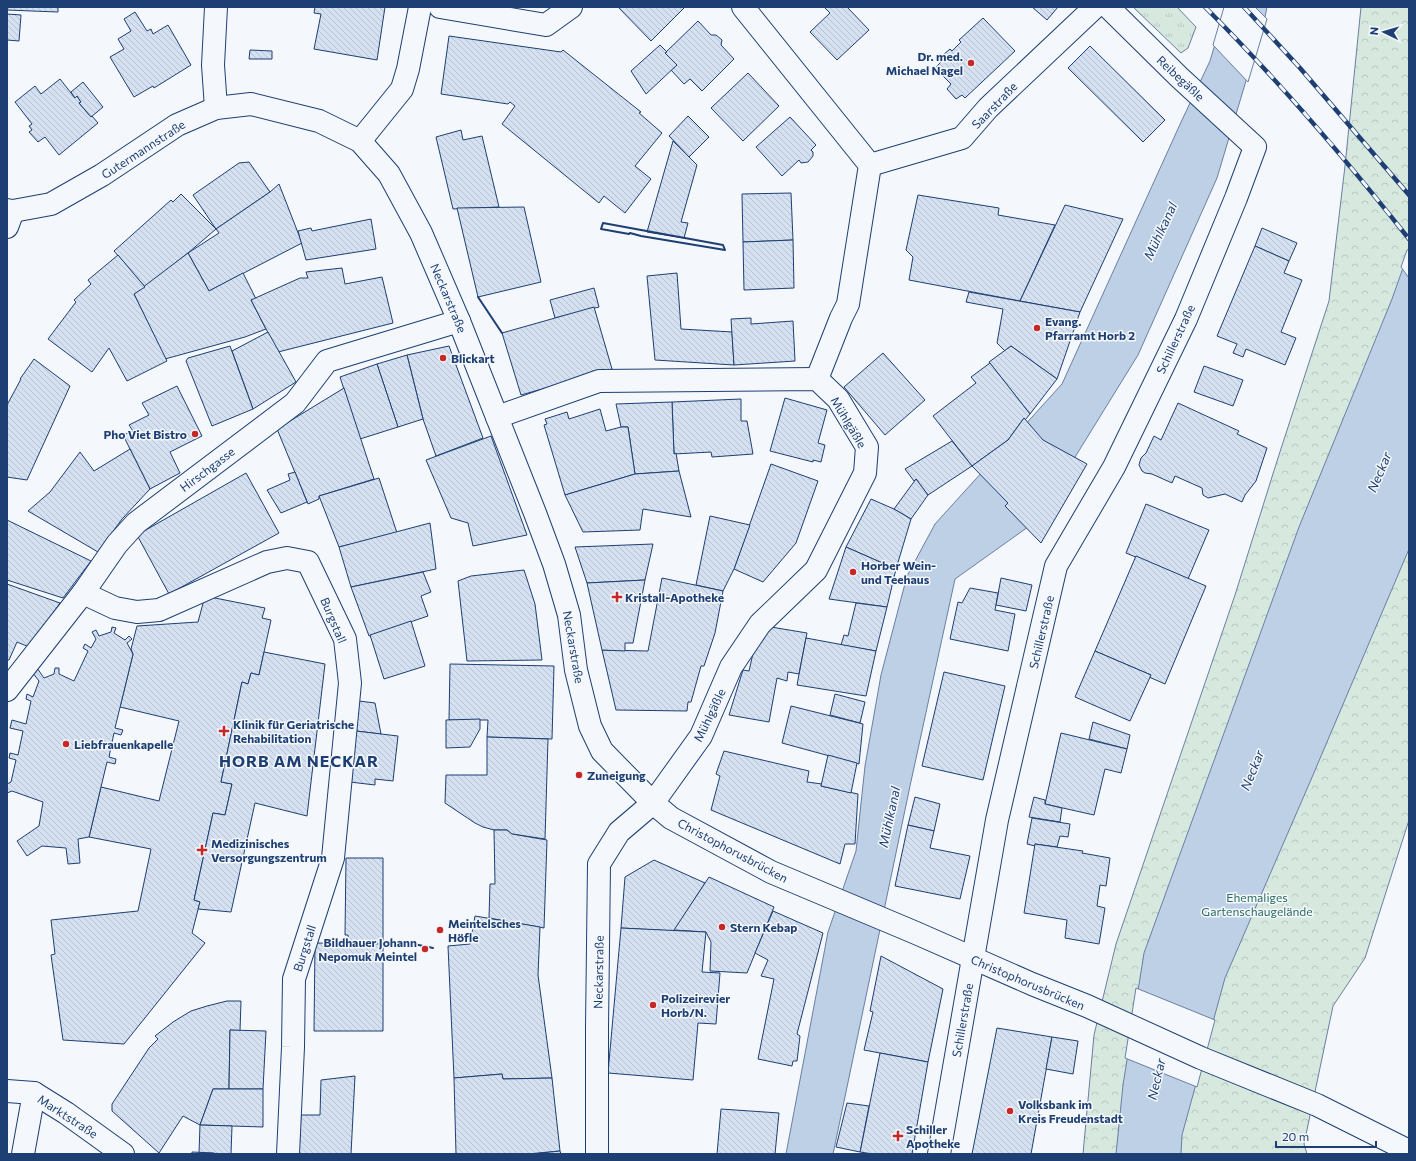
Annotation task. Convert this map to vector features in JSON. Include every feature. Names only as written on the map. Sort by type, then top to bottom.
[{"type":"street","points":[[216,7],[213,65],[216,108]]},
{"type":"street","points":[[360,141],[402,89],[408,69],[420,7]]},
{"type":"street","points":[[440,7],[546,25],[570,7]]},
{"type":"street","points":[[497,417],[599,381],[817,379],[848,304],[870,165],[743,7]]},
{"type":"street","name":"Saarstraße","points":[[870,165],[962,138],[988,108],[1095,7]]},
{"type":"street","name":"Reibegäßle","points":[[1108,7],[1186,83],[1255,147]]},
{"type":"street","name":"Gutermannstraße","points":[[9,216],[51,204],[102,175],[177,125],[216,108],[251,104],[319,121],[360,141]]},
{"type":"street","name":"Neckarstraße","points":[[360,141],[389,174],[421,233],[459,321],[497,417],[554,564],[569,614],[576,670],[590,726],[602,751],[653,803],[619,832],[599,864],[597,1154]]},
{"type":"street","name":"Schillerstraße","points":[[939,1154],[997,820],[1056,566],[1114,467],[1186,319],[1236,198],[1255,147]]},
{"type":"street","name":"Hirschgasse","points":[[7,690],[83,593],[117,544],[136,522],[294,403],[327,361],[459,321]]},
{"type":"street","name":"Mühlgäßle","points":[[653,803],[701,736],[731,667],[760,624],[816,570],[865,473],[867,447],[838,399],[817,379]]},
{"type":"street","name":"Burgstall","points":[[83,593],[115,608],[137,612],[159,610],[267,562],[287,558],[308,562],[345,639],[350,683],[333,858],[294,979],[293,1047],[288,1154]]},
{"type":"street","name":"Christophorusbrücken","points":[[653,803],[671,818],[771,872],[916,933],[972,959],[1087,1006],[1187,1052],[1320,1106],[1409,1151]]},
{"type":"street","name":"Marktstraße","points":[[7,1091],[34,1093],[66,1113],[123,1154]]},
{"type":"street","points":[[23,1154],[34,1093]]},
{"type":"green space","points":[[1133,7],[1177,7],[1196,27],[1188,48],[1181,53]]},
{"type":"green space","name":"Ehemaliges Gartenschaugelände","points":[[1361,7],[1409,7],[1409,820],[1365,958],[1333,1006],[1304,1144],[1307,1154],[1083,1154],[1094,1035],[1116,944],[1235,595],[1329,301],[1345,166]]},
{"type":"water","name":"Mühlkanal","points":[[1226,7],[1267,7],[1217,178],[1138,355],[1035,522],[955,579],[833,1154],[786,1154],[828,932],[856,851],[865,766],[881,675],[907,576],[935,524],[1062,384],[1210,61]]},
{"type":"water","name":"Neckar","points":[[1409,251],[1409,549],[1225,978],[1182,1135],[1181,1154],[1116,1154],[1123,1085],[1144,953],[1299,527],[1392,299]]},
{"type":"pier","points":[[1224,7],[1255,7],[1267,19],[1248,82],[1213,45]]},
{"type":"pier","points":[[1409,249],[1409,278],[1401,267],[1407,250]]},
{"type":"pier","points":[[1136,988],[1215,1020],[1197,1087],[1125,1058]]},
{"type":"building","points":[[7,7],[58,7],[58,12],[7,10]]},
{"type":"building","points":[[315,7],[385,7],[377,60],[314,49],[321,14],[314,13]]},
{"type":"building","points":[[618,7],[684,7],[684,8],[651,41]]},
{"type":"building","points":[[825,7],[847,7],[869,30],[837,60],[810,32],[830,13]]},
{"type":"building","points":[[1032,7],[1058,7],[1047,20]]},
{"type":"building","points":[[135,12],[147,31],[151,29],[153,34],[168,25],[191,65],[154,88],[153,86],[134,97],[110,57],[124,49],[118,39],[131,31],[124,19]]},
{"type":"building","points":[[7,14],[21,15],[19,41],[7,40]]},
{"type":"building","name":"Dr. med. Michael Nagel","points":[[983,18],[1015,51],[965,98],[962,95],[956,99],[947,89],[951,84],[935,68],[945,58],[943,55],[950,49],[952,51],[961,42],[959,40]]},
{"type":"building","points":[[698,21],[711,35],[716,35],[722,40],[721,45],[734,59],[702,91],[690,79],[684,84],[671,70],[677,65],[665,53]]},
{"type":"building","points":[[449,36],[561,52],[563,50],[641,112],[639,113],[662,133],[635,166],[651,179],[625,213],[604,196],[599,203],[502,124],[515,106],[510,102],[508,104],[441,94]]},
{"type":"building","points":[[660,45],[667,52],[665,53],[677,65],[646,94],[631,71]]},
{"type":"building","points":[[1090,46],[1165,120],[1143,142],[1068,68]]},
{"type":"building","points":[[250,50],[272,51],[272,59],[249,59]]},
{"type":"building","points":[[748,73],[779,106],[743,141],[711,108]]},
{"type":"building","points":[[60,79],[75,98],[77,96],[81,102],[79,103],[98,123],[59,155],[45,137],[38,142],[29,132],[32,130],[29,126],[32,124],[15,102],[35,86],[41,94]]},
{"type":"building","points":[[83,82],[103,107],[91,117],[79,103],[81,102],[77,96],[75,98],[71,92]]},
{"type":"building","points":[[688,116],[709,137],[689,157],[669,136]]},
{"type":"building","points":[[790,117],[816,145],[811,150],[813,152],[813,156],[808,162],[801,163],[799,160],[782,176],[756,147]]},
{"type":"building","points":[[461,130],[463,140],[482,136],[499,207],[453,209],[436,137]]},
{"type":"building","points":[[673,141],[697,165],[681,222],[688,223],[684,238],[647,232]]},
{"type":"building","points":[[249,162],[270,192],[216,229],[193,195],[239,163]]},
{"type":"building","points":[[279,184],[302,243],[209,291],[188,253],[219,233],[216,229],[270,192]]},
{"type":"building","points":[[791,193],[793,240],[743,242],[742,194]]},
{"type":"building","points":[[181,194],[216,229],[145,287],[114,251],[171,200],[173,202]]},
{"type":"building","points":[[918,195],[999,208],[998,215],[1055,225],[1020,301],[909,280],[913,257],[906,250]]},
{"type":"building","points":[[1065,205],[1123,219],[1080,312],[1020,301]]},
{"type":"building","points":[[524,207],[541,282],[478,297],[457,208]]},
{"type":"building","points":[[371,219],[376,249],[306,260],[298,231],[311,228],[312,231]]},
{"type":"building","points":[[1262,228],[1297,243],[1289,261],[1255,246]]},
{"type":"building","points":[[793,240],[794,288],[744,290],[743,242]]},
{"type":"building","points":[[1255,246],[1289,261],[1284,273],[1302,280],[1281,332],[1296,338],[1285,365],[1246,349],[1243,357],[1233,353],[1237,344],[1217,336]]},
{"type":"building","points":[[188,253],[209,291],[243,273],[256,299],[251,300],[266,329],[245,337],[165,359],[134,294]]},
{"type":"building","points":[[118,255],[145,287],[134,294],[167,361],[127,381],[109,348],[92,372],[48,339],[76,302],[74,300],[91,284],[88,280]]},
{"type":"building","points":[[342,268],[345,284],[382,277],[393,323],[278,352],[251,300],[300,278],[308,278],[306,272]]},
{"type":"building","points":[[677,273],[681,329],[732,332],[734,365],[655,360],[647,276]]},
{"type":"building","points":[[594,288],[599,307],[555,318],[550,300]]},
{"type":"building","name":"Evang. Pfarramt Horb 2","points":[[969,292],[1080,312],[1057,379],[1011,346],[1005,351],[997,343],[1003,309],[966,302]]},
{"type":"building","points":[[594,307],[612,369],[521,395],[502,333]]},
{"type":"building","points":[[751,318],[751,324],[793,321],[795,361],[734,365],[731,319]]},
{"type":"building","points":[[268,332],[296,382],[253,409],[232,351]]},
{"type":"building","points":[[230,346],[253,409],[212,426],[186,361],[188,358]]},
{"type":"building","points":[[449,346],[483,438],[436,456],[423,419],[407,355]]},
{"type":"building","points":[[1011,346],[1057,379],[1030,414],[989,362]]},
{"type":"building","points":[[883,353],[925,400],[885,435],[844,387]]},
{"type":"building","points":[[407,355],[423,419],[398,427],[377,364]]},
{"type":"building","points":[[34,359],[70,386],[27,480],[7,477],[7,405],[20,379]]},
{"type":"building","points":[[990,363],[1030,414],[1025,420],[1024,418],[1008,440],[972,466],[933,416],[976,383],[971,377]]},
{"type":"building","points":[[377,364],[398,427],[360,439],[340,377]]},
{"type":"building","points":[[1204,366],[1243,380],[1233,406],[1194,392]]},
{"type":"building","points":[[177,386],[202,436],[170,452],[180,473],[150,489],[123,435],[133,431],[129,425],[149,415],[142,403]]},
{"type":"building","points":[[344,388],[374,479],[319,496],[319,499],[308,504],[277,429]]},
{"type":"building","points":[[785,398],[827,410],[818,443],[825,445],[821,462],[813,460],[813,462],[770,451]]},
{"type":"building","points":[[741,399],[741,421],[747,421],[753,454],[712,457],[711,452],[674,454],[672,402]]},
{"type":"building","points":[[672,402],[674,454],[676,453],[679,471],[635,474],[628,427],[621,427],[616,404]]},
{"type":"building","points":[[1178,403],[1239,431],[1237,434],[1267,448],[1256,481],[1245,495],[1242,502],[1225,494],[1208,498],[1203,495],[1202,488],[1175,476],[1172,483],[1142,471],[1139,465],[1141,458],[1146,453],[1154,436],[1161,440]]},
{"type":"building","points":[[600,409],[606,431],[621,427],[628,427],[635,474],[565,495],[544,425],[547,424],[545,419],[567,412],[569,419]]},
{"type":"building","points":[[1024,418],[1043,440],[1087,464],[1041,543],[1005,506],[1008,503],[972,466],[1008,440]]},
{"type":"building","points":[[491,436],[527,535],[473,546],[468,523],[451,518],[426,460]]},
{"type":"building","points":[[952,441],[972,466],[928,495],[916,479],[914,481],[905,469]]},
{"type":"building","points":[[130,449],[150,489],[122,519],[98,552],[28,511],[50,492],[80,452],[94,471]]},
{"type":"building","points":[[771,464],[818,481],[796,543],[763,582],[734,569]]},
{"type":"building","points":[[679,471],[691,517],[643,509],[640,530],[583,532],[565,495],[635,474]]},
{"type":"building","points":[[295,472],[307,502],[281,513],[267,490],[290,480],[288,474]]},
{"type":"building","points":[[246,473],[279,533],[169,594],[137,535]]},
{"type":"building","points":[[379,478],[397,533],[339,547],[319,496]]},
{"type":"building","points":[[916,479],[928,495],[911,519],[894,509]]},
{"type":"building","points":[[871,499],[894,509],[911,519],[896,569],[846,547]]},
{"type":"building","points":[[1146,504],[1209,530],[1188,579],[1126,553]]},
{"type":"building","points":[[710,516],[750,525],[734,569],[723,591],[696,585]]},
{"type":"building","points":[[7,520],[91,561],[63,598],[7,580]]},
{"type":"building","points":[[430,523],[436,569],[351,587],[339,547]]},
{"type":"building","points":[[653,544],[645,580],[587,583],[575,547]]},
{"type":"building","points":[[846,547],[896,569],[887,607],[829,599]]},
{"type":"building","points":[[1136,556],[1206,586],[1165,684],[1149,677],[1151,675],[1095,651]]},
{"type":"building","points":[[524,570],[535,604],[542,660],[467,661],[458,581],[471,576]]},
{"type":"building","points":[[423,572],[431,592],[421,596],[428,616],[369,636],[351,587]]},
{"type":"building","points":[[662,578],[723,591],[715,633],[704,666],[701,666],[691,702],[688,702],[687,711],[616,710],[602,650],[648,651]]},
{"type":"building","points":[[1001,578],[1032,585],[1026,611],[996,605]]},
{"type":"building","points":[[645,580],[633,643],[625,643],[625,651],[602,650],[587,583]]},
{"type":"building","points":[[7,584],[60,603],[29,647],[17,642],[9,660],[7,660]]},
{"type":"building","points":[[970,588],[998,593],[995,610],[1015,614],[1008,651],[950,639],[958,602],[962,603]]},
{"type":"building","points":[[205,596],[265,608],[262,618],[271,620],[259,675],[251,673],[248,684],[242,682],[221,782],[232,784],[225,815],[213,813],[194,900],[200,902],[192,933],[205,943],[124,1044],[63,1040],[51,955],[55,954],[51,920],[138,911],[151,849],[89,837],[101,787],[159,801],[179,721],[120,707],[133,654],[131,649],[137,626],[198,622]]},
{"type":"building","points":[[856,603],[887,607],[876,651],[841,645],[844,635],[848,636]]},
{"type":"building","points":[[411,621],[425,666],[384,679],[370,635]]},
{"type":"building","name":"Liebfrauenkapelle","points":[[112,627],[116,628],[114,633],[125,640],[129,636],[132,639],[127,643],[133,654],[115,728],[123,730],[121,735],[114,733],[109,757],[116,759],[115,764],[107,762],[89,837],[78,839],[80,863],[68,864],[66,848],[42,846],[27,856],[17,841],[39,826],[43,802],[12,791],[7,793],[7,784],[11,782],[16,760],[9,758],[10,753],[18,755],[23,731],[10,728],[12,720],[26,724],[31,701],[26,699],[27,694],[33,697],[39,681],[32,672],[37,668],[44,678],[54,674],[55,668],[59,668],[59,674],[74,681],[88,651],[83,648],[85,644],[91,648],[96,639],[92,632],[96,630],[99,636],[111,632]]},
{"type":"building","points":[[771,627],[807,633],[799,674],[788,672],[787,681],[777,678],[769,722],[729,715],[743,670],[749,671],[754,649]]},
{"type":"building","points":[[806,638],[876,651],[866,696],[797,685]]},
{"type":"building","points":[[1095,651],[1151,675],[1130,721],[1075,697]]},
{"type":"building","points":[[264,652],[325,664],[307,816],[255,803],[231,912],[198,909],[200,902],[194,900],[213,813],[225,815],[232,784],[221,782],[242,682],[248,684],[251,673],[259,675]]},
{"type":"building","points":[[450,664],[554,666],[552,739],[487,737],[488,720],[449,720]]},
{"type":"building","points":[[944,672],[1005,686],[983,780],[922,766]]},
{"type":"building","points":[[835,694],[865,702],[860,723],[830,715]]},
{"type":"building","points":[[359,701],[375,703],[381,734],[356,731]]},
{"type":"building","points":[[791,706],[863,724],[859,764],[782,743]]},
{"type":"building","points":[[480,719],[480,729],[470,747],[446,748],[446,720]]},
{"type":"building","points":[[1093,722],[1130,735],[1127,749],[1089,739]]},
{"type":"building","points":[[356,731],[398,736],[393,781],[375,779],[375,785],[350,782]]},
{"type":"building","points":[[1061,733],[1127,749],[1121,773],[1105,769],[1094,815],[1045,804]]},
{"type":"building","points":[[487,737],[548,739],[545,839],[512,834],[507,830],[494,830],[483,827],[445,803],[446,775],[487,775]]},
{"type":"building","points":[[724,751],[809,771],[807,782],[822,784],[821,786],[858,794],[855,844],[845,844],[840,864],[711,810],[720,776],[716,774]]},
{"type":"building","points":[[828,755],[857,763],[851,793],[821,786]]},
{"type":"building","points":[[915,797],[940,804],[934,831],[908,825]]},
{"type":"building","points":[[1034,797],[1045,800],[1045,804],[1062,808],[1060,822],[1029,817]]},
{"type":"building","points":[[1032,818],[1070,824],[1068,837],[1060,836],[1057,847],[1027,844]]},
{"type":"building","points":[[908,825],[934,831],[930,848],[970,856],[960,899],[895,886]]},
{"type":"building","points":[[494,830],[507,830],[512,834],[547,840],[544,928],[489,918],[490,884],[495,884]]},
{"type":"building","points":[[1035,844],[1083,851],[1082,853],[1110,858],[1106,886],[1100,885],[1097,906],[1105,908],[1099,944],[1065,938],[1067,920],[1024,913]]},
{"type":"building","points":[[346,858],[383,858],[383,944],[349,943],[348,935],[345,935]]},
{"type":"building","points":[[654,860],[705,883],[674,931],[621,928],[625,877]]},
{"type":"building","name":"Stern Kebap","points":[[709,877],[774,907],[747,973],[710,971],[711,942],[706,932],[674,930]]},
{"type":"building","points":[[773,911],[823,933],[797,1034],[800,1036],[797,1061],[793,1061],[792,1066],[758,1059],[774,979],[761,976],[768,960],[755,953]]},
{"type":"building","points":[[475,916],[540,927],[538,975],[552,1078],[503,1079],[502,1074],[454,1078],[448,946],[470,944]]},
{"type":"building","points":[[621,928],[706,932],[702,972],[720,973],[716,1024],[698,1023],[693,1080],[608,1073]]},
{"type":"building","points":[[315,943],[383,944],[383,1031],[314,1031]]},
{"type":"building","points":[[881,956],[943,989],[928,1062],[864,1050],[873,1012],[870,1011]]},
{"type":"building","points":[[227,1001],[241,1001],[240,1031],[230,1030],[229,1089],[213,1089],[200,1125],[183,1116],[159,1153],[112,1111],[112,1104],[149,1048],[158,1039],[155,1036],[173,1022],[191,1011]]},
{"type":"building","name":"Volksbank im Kreis Freudenstadt","points":[[997,1028],[1052,1037],[1031,1154],[972,1154]]},
{"type":"building","points":[[230,1030],[266,1031],[263,1089],[229,1089]]},
{"type":"building","points":[[1052,1037],[1078,1041],[1073,1074],[1046,1069]]},
{"type":"building","points":[[880,1053],[928,1062],[912,1154],[873,1154],[860,1152]]},
{"type":"building","points":[[502,1074],[503,1079],[552,1078],[560,1151],[528,1154],[456,1154],[454,1078]]},
{"type":"building","points":[[355,1076],[351,1154],[299,1154],[301,1115],[320,1115],[321,1080]]},
{"type":"building","points":[[213,1089],[263,1089],[263,1127],[200,1125]]},
{"type":"building","points":[[847,1103],[869,1106],[860,1152],[836,1147]]},
{"type":"building","points":[[721,1109],[779,1113],[775,1154],[717,1154]]},
{"type":"building","points":[[200,1125],[232,1126],[231,1154],[199,1153]]},
{"type":"building","points":[[560,1151],[561,1154],[532,1154]]},
{"type":"building","points":[[192,1152],[214,1153],[214,1154],[192,1154]]},
{"type":"railway","points":[[1205,7],[1285,91],[1409,239]]},
{"type":"railway","points":[[1244,7],[1300,68],[1409,195]]},
{"type":"wall","points":[[603,223],[723,245],[725,250],[601,229],[603,223]]},
{"type":"wall","points":[[478,297],[502,333]]},
{"type":"wall","points":[[404,942],[433,948]]},
{"type":"place","name":"Dr. med. Michael Nagel","points":[[971,63]]},
{"type":"place","name":"Evang. Pfarramt Horb 2","points":[[1037,328]]},
{"type":"place","name":"Blickart","points":[[443,358]]},
{"type":"place","name":"Pho Viet Bistro","points":[[195,434]]},
{"type":"place","name":"Horber Wein- und Teehaus","points":[[853,572]]},
{"type":"place","name":"Kristall-Apotheke","points":[[617,597]]},
{"type":"place","name":"Klinik für Geriatrische Rehabilitation","points":[[224,731]]},
{"type":"place","name":"Liebfrauenkapelle","points":[[66,744]]},
{"type":"place","name":"Zuneigung","points":[[579,775]]},
{"type":"place","name":"Medizinisches Versorgungszentrum","points":[[202,850]]},
{"type":"place","name":"Stern Kebap","points":[[722,927]]},
{"type":"place","name":"Meintelsches Höfle","points":[[440,930]]},
{"type":"place","name":"Bildhauer Johann Nepomuk Meintel","points":[[425,949]]},
{"type":"place","name":"Polizeirevier Horb/N.","points":[[653,1005]]},
{"type":"place","name":"Volksbank im Kreis Freudenstadt","points":[[1010,1111]]},
{"type":"place","name":"Schiller Apotheke","points":[[898,1136]]},
{"type":"district","name":"HORB AM NECKAR","points":[[299,760]]}]
